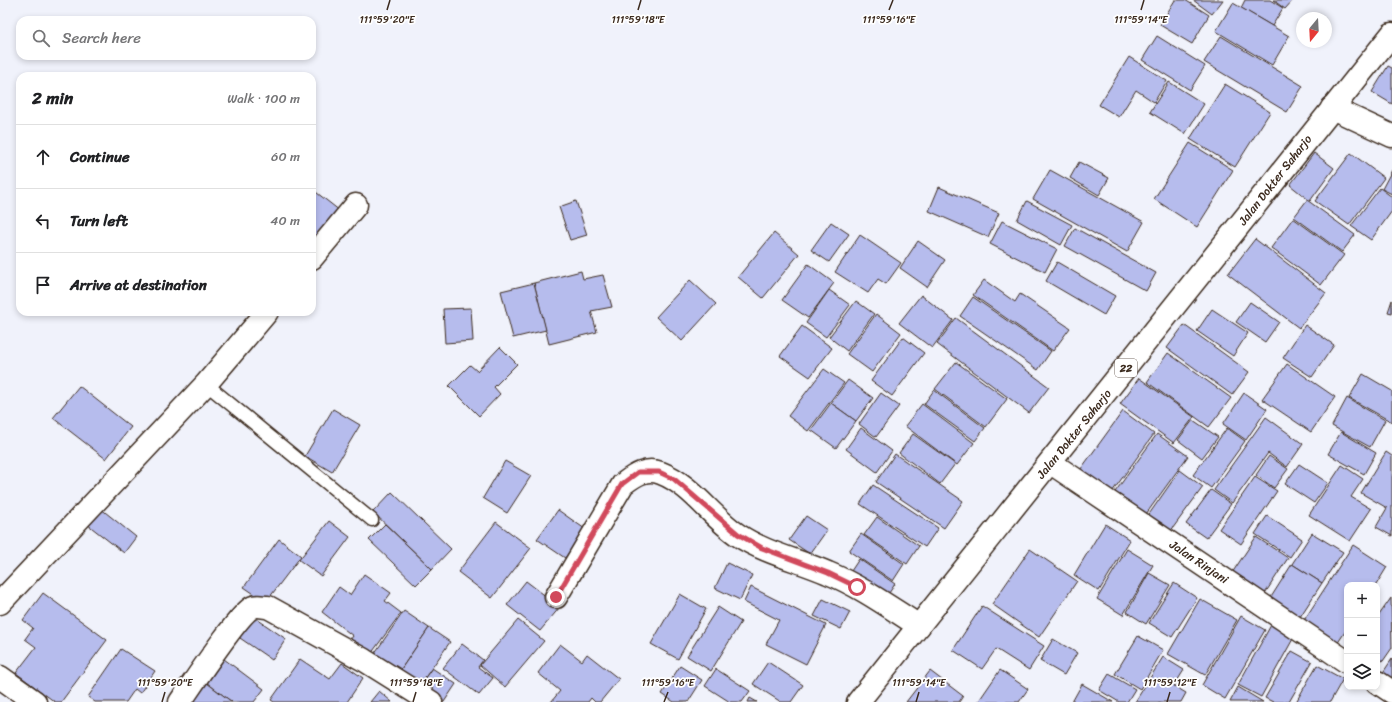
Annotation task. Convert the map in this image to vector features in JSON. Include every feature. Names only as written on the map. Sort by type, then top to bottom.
[{"type":"main road","name":"Jalan Dokter Saharjo","points":[[858,702],[1051,463],[1392,34]]},
{"type":"main road","points":[[1332,108],[1392,136]]},
{"type":"main road","points":[[316,253],[356,205]]},
{"type":"main road","points":[[0,603],[206,384],[264,316]]},
{"type":"main road","name":"Jalan Rinjani","points":[[1051,463],[1344,660]]},
{"type":"main road","points":[[556,597],[622,484],[638,472],[659,472],[674,479],[738,534],[762,548],[828,573],[857,587],[919,626]]},
{"type":"main road","points":[[180,702],[237,621],[252,608],[257,606],[268,607],[364,660],[431,702]]},
{"type":"main road","points":[[0,677],[35,702]]},
{"type":"main road","points":[[1380,684],[1392,692]]},
{"type":"lane","points":[[206,384],[372,520]]},
{"type":"building","points":[[1175,0],[1185,0],[1209,15],[1192,44],[1160,25]]},
{"type":"building","points":[[1193,0],[1223,0],[1212,14]]},
{"type":"building","points":[[1245,0],[1270,0],[1283,8],[1272,26],[1241,8]]},
{"type":"building","points":[[1273,0],[1293,0],[1285,9]]},
{"type":"building","points":[[1233,3],[1289,36],[1272,65],[1216,31]]},
{"type":"building","points":[[1157,36],[1205,66],[1190,90],[1142,60]]},
{"type":"building","points":[[1221,36],[1303,86],[1287,112],[1204,62]]},
{"type":"building","points":[[1129,57],[1167,81],[1154,102],[1136,90],[1119,117],[1099,105]]},
{"type":"building","points":[[1388,66],[1392,68],[1392,104],[1372,92]]},
{"type":"building","points":[[1169,82],[1204,104],[1185,134],[1150,112]]},
{"type":"building","points":[[1225,84],[1270,112],[1235,167],[1190,139]]},
{"type":"building","points":[[1190,143],[1233,170],[1197,227],[1154,199]]},
{"type":"building","points":[[1314,153],[1334,168],[1310,201],[1290,185]]},
{"type":"building","points":[[1351,153],[1384,178],[1349,225],[1315,201]]},
{"type":"building","points":[[1079,162],[1109,178],[1099,195],[1070,178]]},
{"type":"building","points":[[1050,170],[1144,222],[1127,252],[1033,199]]},
{"type":"building","points":[[1392,170],[1392,194],[1382,189]]},
{"type":"building","points":[[939,187],[999,213],[988,237],[929,211]]},
{"type":"building","points":[[1380,188],[1392,197],[1392,211],[1371,240],[1351,226]]},
{"type":"building","points":[[316,192],[340,211],[316,242]]},
{"type":"building","points":[[1307,200],[1355,235],[1342,252],[1294,217]]},
{"type":"building","points":[[576,201],[587,235],[570,240],[559,207]]},
{"type":"building","points":[[1027,201],[1072,225],[1061,245],[1017,220]]},
{"type":"building","points":[[1293,218],[1344,255],[1321,285],[1271,248]]},
{"type":"building","points":[[1002,221],[1057,249],[1045,272],[990,244]]},
{"type":"building","points":[[831,222],[849,234],[829,262],[811,250]]},
{"type":"building","points":[[1075,228],[1156,273],[1146,291],[1065,246]]},
{"type":"building","points":[[774,233],[799,254],[763,298],[738,277]]},
{"type":"building","points":[[860,235],[901,263],[886,284],[878,279],[868,293],[835,272]]},
{"type":"building","points":[[1255,239],[1326,293],[1299,328],[1228,274]]},
{"type":"building","points":[[918,241],[945,260],[927,287],[900,268]]},
{"type":"building","points":[[1057,262],[1115,296],[1104,315],[1046,281]]},
{"type":"building","points":[[808,264],[834,283],[808,318],[782,300]]},
{"type":"building","points":[[581,271],[583,279],[603,275],[612,307],[591,311],[597,332],[549,344],[534,283]]},
{"type":"building","points":[[690,280],[716,304],[682,341],[656,317]]},
{"type":"building","points":[[984,280],[1015,302],[1020,294],[1070,328],[1053,351],[973,295]]},
{"type":"building","points":[[534,283],[546,330],[513,338],[501,291]]},
{"type":"building","points":[[829,290],[850,305],[826,337],[806,323]]},
{"type":"building","points":[[921,295],[953,320],[932,348],[899,323]]},
{"type":"building","points":[[973,297],[1051,351],[1038,370],[960,316]]},
{"type":"building","points":[[1392,300],[1392,313],[1388,312]]},
{"type":"building","points":[[856,301],[874,314],[847,351],[829,337]]},
{"type":"building","points":[[1250,302],[1279,322],[1265,342],[1236,322]]},
{"type":"building","points":[[471,308],[473,341],[445,343],[443,309]]},
{"type":"building","points":[[1212,309],[1248,333],[1233,356],[1197,331]]},
{"type":"building","points":[[876,314],[901,333],[872,372],[847,354]]},
{"type":"building","points":[[956,318],[1049,387],[1029,413],[937,344]]},
{"type":"building","points":[[1184,325],[1249,372],[1232,395],[1167,348]]},
{"type":"building","points":[[1305,325],[1334,345],[1312,377],[1283,358]]},
{"type":"building","points":[[802,326],[832,348],[810,377],[780,356]]},
{"type":"building","points":[[903,337],[924,353],[892,396],[871,381]]},
{"type":"building","points":[[500,347],[517,364],[494,387],[500,394],[479,416],[449,386],[470,365],[477,371]]},
{"type":"building","points":[[1168,353],[1231,398],[1209,427],[1147,382]]},
{"type":"building","points":[[956,362],[1007,399],[986,427],[935,389]]},
{"type":"building","points":[[1287,364],[1335,397],[1311,432],[1262,399]]},
{"type":"building","points":[[824,369],[844,383],[808,431],[788,416]]},
{"type":"building","points":[[1363,374],[1392,391],[1392,422],[1349,398]]},
{"type":"building","points":[[1139,378],[1194,417],[1174,443],[1120,404]]},
{"type":"building","points":[[848,380],[873,398],[856,421],[831,403]]},
{"type":"building","points":[[79,386],[131,427],[106,459],[53,418]]},
{"type":"building","points":[[934,390],[985,428],[975,441],[924,404]]},
{"type":"building","points":[[881,393],[899,406],[876,437],[859,424]]},
{"type":"building","points":[[1244,393],[1267,409],[1246,440],[1223,424]]},
{"type":"building","points":[[1347,398],[1385,420],[1370,447],[1332,426]]},
{"type":"building","points":[[831,403],[856,421],[836,448],[811,430]]},
{"type":"building","points":[[922,404],[974,443],[957,465],[905,426]]},
{"type":"building","points":[[333,409],[360,425],[332,472],[305,456]]},
{"type":"building","points":[[1123,411],[1154,434],[1107,499],[1075,477]]},
{"type":"building","points":[[1266,417],[1303,444],[1287,467],[1268,453],[1232,503],[1214,490]]},
{"type":"building","points":[[1193,420],[1218,437],[1202,458],[1178,440]]},
{"type":"building","points":[[861,428],[892,451],[877,472],[846,449]]},
{"type":"building","points":[[1227,428],[1245,441],[1211,488],[1193,475]]},
{"type":"building","points":[[1341,432],[1376,453],[1364,474],[1328,454]]},
{"type":"building","points":[[913,434],[955,464],[940,484],[899,453]]},
{"type":"building","points":[[1157,434],[1188,456],[1141,521],[1110,499]]},
{"type":"building","points":[[1386,452],[1392,456],[1392,536],[1376,527],[1387,508],[1361,493]]},
{"type":"building","points":[[895,454],[963,501],[944,528],[876,482]]},
{"type":"building","points":[[1269,456],[1288,469],[1274,488],[1256,475]]},
{"type":"building","points":[[505,461],[531,476],[507,513],[483,498]]},
{"type":"building","points":[[1299,464],[1328,483],[1314,503],[1285,484]]},
{"type":"building","points":[[1342,465],[1363,479],[1351,497],[1371,509],[1350,541],[1309,515]]},
{"type":"building","points":[[1180,470],[1203,487],[1167,536],[1145,520]]},
{"type":"building","points":[[1255,477],[1277,491],[1241,544],[1219,529]]},
{"type":"building","points":[[873,485],[938,528],[925,547],[860,504]]},
{"type":"building","points":[[1211,490],[1231,504],[1206,538],[1186,524]]},
{"type":"building","points":[[392,492],[451,549],[432,569],[373,512]]},
{"type":"building","points":[[100,508],[136,537],[124,553],[87,524]]},
{"type":"building","points":[[558,510],[585,529],[565,558],[537,539]]},
{"type":"building","points":[[806,516],[827,530],[810,554],[789,540]]},
{"type":"building","points":[[1267,516],[1302,539],[1290,557],[1255,534]]},
{"type":"building","points":[[877,517],[919,546],[907,564],[864,535]]},
{"type":"building","points":[[329,521],[350,537],[321,576],[299,560]]},
{"type":"building","points":[[496,522],[531,548],[492,598],[458,572]]},
{"type":"building","points":[[385,524],[432,569],[416,585],[369,540]]},
{"type":"building","points":[[1105,524],[1130,540],[1099,591],[1074,575]]},
{"type":"building","points":[[1312,533],[1343,552],[1322,583],[1292,564]]},
{"type":"building","points":[[861,534],[904,564],[893,581],[849,551]]},
{"type":"building","points":[[1256,537],[1288,558],[1262,598],[1230,576]]},
{"type":"building","points":[[279,539],[301,556],[266,602],[244,587]]},
{"type":"building","points":[[1353,545],[1387,567],[1378,582],[1344,582],[1344,634],[1333,650],[1299,628]]},
{"type":"building","points":[[1030,549],[1077,581],[1039,637],[992,604]]},
{"type":"building","points":[[1127,549],[1153,565],[1123,615],[1097,599]]},
{"type":"building","points":[[859,559],[895,584],[883,602],[847,577]]},
{"type":"building","points":[[727,563],[752,575],[740,600],[715,588]]},
{"type":"building","points":[[1292,564],[1322,583],[1298,620],[1268,602]]},
{"type":"building","points":[[1149,573],[1170,585],[1146,624],[1127,612]]},
{"type":"building","points":[[364,574],[391,593],[385,601],[401,613],[368,658],[348,643],[353,636],[322,612],[339,587],[350,595]]},
{"type":"building","points":[[526,581],[560,607],[540,631],[507,605]]},
{"type":"building","points":[[1174,583],[1197,598],[1172,637],[1149,623]]},
{"type":"building","points":[[751,587],[826,625],[806,664],[766,644],[779,620],[744,602]]},
{"type":"building","points":[[43,593],[107,640],[61,702],[55,702],[16,673],[36,647],[25,639],[33,628],[23,620]]},
{"type":"building","points":[[680,594],[706,609],[678,659],[651,644]]},
{"type":"building","points":[[1391,598],[1392,648],[1383,661],[1380,660],[1380,614]]},
{"type":"building","points":[[823,599],[850,612],[841,629],[814,616]]},
{"type":"building","points":[[1200,599],[1237,620],[1205,675],[1168,654]]},
{"type":"building","points":[[982,606],[1044,646],[1029,670],[996,649],[982,669],[953,650]]},
{"type":"building","points":[[718,607],[741,622],[711,671],[687,656]]},
{"type":"building","points":[[404,611],[429,628],[397,675],[372,657]]},
{"type":"building","points":[[251,615],[286,639],[272,660],[237,636]]},
{"type":"building","points":[[1241,616],[1265,630],[1225,699],[1202,685]]},
{"type":"building","points":[[518,620],[544,641],[505,687],[480,665]]},
{"type":"building","points":[[1271,625],[1294,637],[1261,697],[1238,685]]},
{"type":"building","points":[[429,628],[450,642],[417,689],[397,675]]},
{"type":"building","points":[[1138,636],[1163,650],[1140,689],[1115,674]]},
{"type":"building","points":[[1053,639],[1077,653],[1064,675],[1040,661]]},
{"type":"building","points":[[462,644],[483,660],[478,667],[493,678],[479,695],[443,668]]},
{"type":"building","points":[[560,644],[582,661],[587,654],[619,679],[600,702],[595,702],[591,698],[588,702],[551,702],[560,691],[538,673]]},
{"type":"building","points":[[121,649],[155,671],[140,693],[135,689],[126,702],[95,702],[88,697]]},
{"type":"building","points":[[1292,651],[1312,662],[1289,702],[1273,702],[1265,698]]},
{"type":"building","points":[[1163,657],[1184,670],[1174,686],[1186,693],[1181,702],[1135,702]]},
{"type":"building","points":[[224,659],[264,689],[254,702],[232,702],[207,683]]},
{"type":"building","points":[[300,659],[330,679],[342,663],[363,678],[347,702],[274,702],[271,700]]},
{"type":"building","points":[[1392,659],[1392,689],[1380,681],[1380,677]]},
{"type":"building","points":[[768,662],[803,685],[791,702],[781,702],[753,684]]},
{"type":"building","points":[[1317,665],[1343,679],[1330,702],[1296,702]]},
{"type":"building","points":[[680,666],[702,680],[688,702],[674,702],[662,694]]},
{"type":"building","points":[[432,668],[456,684],[444,702],[436,702],[417,689]]},
{"type":"building","points":[[716,669],[750,691],[742,702],[730,702],[705,686]]},
{"type":"building","points":[[1000,670],[1028,689],[1019,702],[978,702]]},
{"type":"building","points":[[930,671],[963,696],[959,702],[906,702]]},
{"type":"building","points":[[1109,674],[1135,689],[1127,702],[1119,702],[1099,690]]},
{"type":"building","points":[[207,683],[232,702],[192,702]]},
{"type":"building","points":[[1082,684],[1113,702],[1072,702]]},
{"type":"building","points":[[1238,687],[1263,702],[1230,702]]},
{"type":"building","points":[[379,691],[392,702],[370,702]]},
{"type":"building","points":[[750,698],[757,702],[748,702]]},
{"type":"route","points":[[556,597],[622,484],[638,472],[659,472],[674,479],[738,534],[762,548],[828,573],[857,587]]}]
